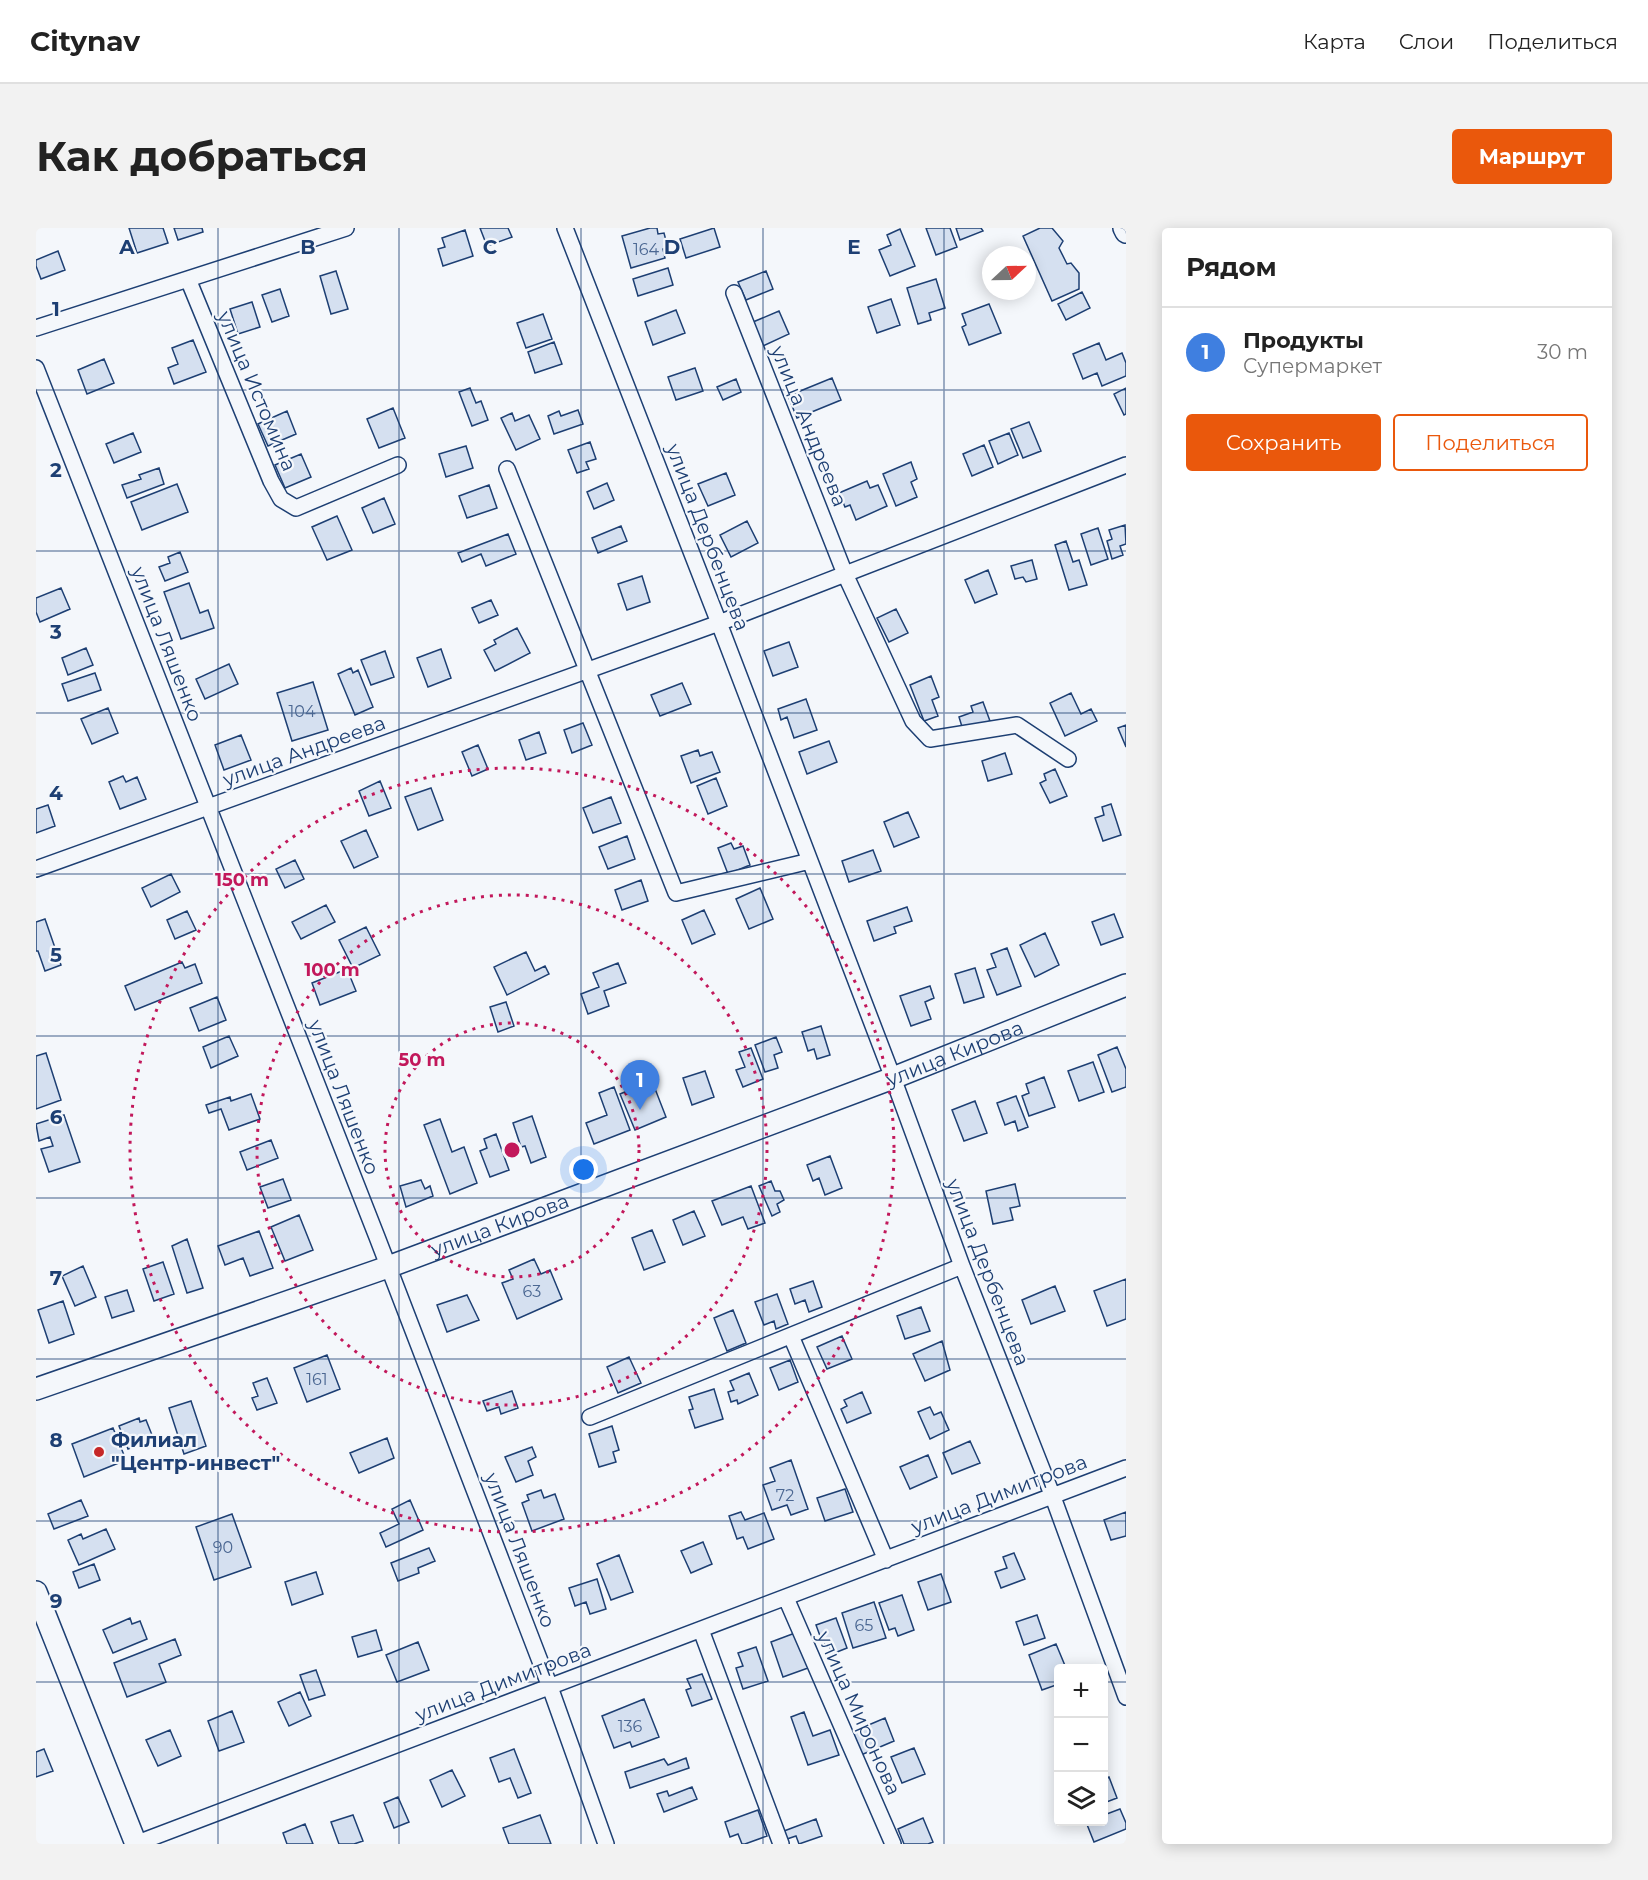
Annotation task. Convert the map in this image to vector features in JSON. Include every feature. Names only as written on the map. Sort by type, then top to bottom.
[{"type":"main road","points":[[1124,228],[1126,232]]},
{"type":"main road","name":"улица Кирова","points":[[36,1389],[388,1267],[893,1078],[1126,985]]},
{"type":"main road","points":[[36,1592],[136,1844]]},
{"type":"street","points":[[36,328],[346,228]]},
{"type":"street","name":"улица Дербенцева","points":[[565,228],[893,1078],[962,1266],[1053,1497],[1126,1697]]},
{"type":"street","name":"улица Истомина","points":[[188,279],[271,481],[281,499],[296,508],[398,465]]},
{"type":"street","name":"улица Андреева","points":[[734,293],[845,574],[913,721],[930,740],[1017,725],[1068,759]]},
{"type":"street","name":"улица Ляшенко","points":[[36,368],[388,1267],[550,1687],[606,1844]]},
{"type":"street","name":"улица Андреева","points":[[36,869],[719,623],[1126,465]]},
{"type":"street","points":[[507,470],[676,893],[810,861]]},
{"type":"street","points":[[590,1417],[962,1266]]},
{"type":"street","points":[[791,1336],[886,1560]]},
{"type":"street","name":"улица Димитрова","points":[[136,1844],[1126,1468]]},
{"type":"street","name":"улица Миронова","points":[[786,1598],[893,1844]]},
{"type":"street","points":[[701,1630],[781,1844]]},
{"type":"building","points":[[129,228],[163,228],[168,243],[137,253]]},
{"type":"building","points":[[174,228],[202,228],[203,232],[178,240]]},
{"type":"building","points":[[480,228],[508,228],[512,237],[487,246]]},
{"type":"building","points":[[657,228],[658,234],[664,233],[668,248],[663,249],[665,258],[631,268],[622,236]]},
{"type":"building","points":[[714,228],[720,247],[686,258],[680,239]]},
{"type":"building","points":[[926,228],[950,228],[957,247],[936,255]]},
{"type":"building","points":[[956,228],[981,228],[983,231],[960,240]]},
{"type":"building","points":[[1040,228],[1052,228],[1063,241],[1059,248],[1067,264],[1071,263],[1079,273],[1079,289],[1052,301],[1036,265],[1036,246],[1027,246],[1023,236]]},
{"type":"building","points":[[900,229],[915,266],[890,276],[879,250],[891,245],[887,235]]},
{"type":"building","points":[[465,230],[473,256],[443,266],[438,249],[445,247],[442,238]]},
{"type":"building","points":[[58,251],[65,270],[41,279],[36,260]]},
{"type":"building","points":[[668,268],[673,285],[638,296],[633,279]]},
{"type":"building","points":[[336,271],[348,309],[331,314],[320,276]]},
{"type":"building","points":[[766,271],[773,289],[746,300],[738,282]]},
{"type":"building","points":[[936,279],[945,308],[929,313],[931,320],[918,324],[907,288]]},
{"type":"building","points":[[280,289],[289,316],[272,322],[262,295]]},
{"type":"building","points":[[1082,292],[1090,308],[1066,320],[1058,304]]},
{"type":"building","points":[[891,299],[900,325],[877,333],[868,307]]},
{"type":"building","points":[[252,302],[260,327],[238,334],[230,309]]},
{"type":"building","points":[[989,304],[1001,333],[969,345],[962,327],[966,325],[962,314]]},
{"type":"building","points":[[676,310],[685,333],[653,345],[645,322]]},
{"type":"building","points":[[779,311],[789,334],[763,346],[753,322]]},
{"type":"building","points":[[543,314],[552,339],[526,348],[517,323]]},
{"type":"building","points":[[193,340],[206,372],[174,384],[168,368],[178,364],[172,348]]},
{"type":"building","points":[[554,342],[562,364],[535,373],[528,352]]},
{"type":"building","points":[[1099,343],[1106,360],[1122,353],[1126,363],[1126,376],[1102,386],[1097,373],[1083,379],[1073,354]]},
{"type":"building","points":[[104,359],[114,383],[87,394],[78,370]]},
{"type":"building","points":[[695,368],[703,391],[676,400],[668,377]]},
{"type":"building","points":[[832,378],[841,400],[797,418],[788,396]]},
{"type":"building","points":[[736,379],[741,392],[723,400],[717,387]]},
{"type":"building","points":[[470,388],[476,403],[481,401],[488,420],[472,426],[459,392]]},
{"type":"building","points":[[1126,388],[1126,414],[1124,415],[1114,394]]},
{"type":"building","points":[[393,408],[405,438],[379,448],[367,419]]},
{"type":"building","points":[[578,410],[583,424],[554,434],[548,416],[559,411],[561,416]]},
{"type":"building","points":[[287,411],[296,434],[268,446],[258,424]]},
{"type":"building","points":[[512,413],[515,421],[529,415],[540,439],[516,450],[501,418]]},
{"type":"building","points":[[1029,422],[1041,451],[1023,458],[1011,429]]},
{"type":"building","points":[[133,433],[141,452],[114,463],[106,444]]},
{"type":"building","points":[[1009,433],[1018,455],[998,464],[989,441]]},
{"type":"building","points":[[590,442],[596,459],[586,462],[589,469],[577,473],[568,450]]},
{"type":"building","points":[[984,445],[993,467],[972,476],[963,454]]},
{"type":"building","points":[[466,446],[473,468],[446,477],[439,454]]},
{"type":"building","points":[[301,454],[311,477],[285,488],[275,465]]},
{"type":"building","points":[[911,462],[917,479],[911,482],[917,497],[896,506],[883,474]]},
{"type":"building","points":[[159,468],[164,484],[127,498],[122,485],[141,479],[139,475]]},
{"type":"building","points":[[726,473],[735,495],[708,506],[698,484]]},
{"type":"building","points":[[867,481],[870,488],[878,485],[887,506],[856,520],[850,505],[845,507],[839,493]]},
{"type":"building","points":[[607,483],[614,500],[594,509],[587,492]]},
{"type":"building","points":[[177,484],[188,512],[142,530],[131,502]]},
{"type":"building","points":[[489,485],[497,508],[467,518],[459,496]]},
{"type":"building","points":[[384,498],[395,524],[373,533],[362,508]]},
{"type":"building","points":[[337,516],[352,550],[327,560],[312,527]]},
{"type":"building","points":[[747,521],[758,543],[731,557],[720,535]]},
{"type":"building","points":[[1125,525],[1126,544],[1120,546],[1123,555],[1112,559],[1107,541],[1112,539],[1109,530]]},
{"type":"building","points":[[621,526],[627,541],[598,553],[592,538]]},
{"type":"building","points":[[1098,528],[1108,559],[1091,565],[1081,534]]},
{"type":"building","points":[[508,534],[516,554],[486,566],[481,554],[462,562],[458,553]]},
{"type":"building","points":[[1066,541],[1073,562],[1079,560],[1087,585],[1069,590],[1055,545]]},
{"type":"building","points":[[180,552],[188,572],[165,581],[159,567],[170,563],[168,557]]},
{"type":"building","points":[[1032,560],[1037,579],[1026,582],[1023,577],[1015,579],[1011,566]]},
{"type":"building","points":[[988,570],[997,594],[975,603],[965,580]]},
{"type":"building","points":[[642,576],[650,602],[627,610],[618,584]]},
{"type":"building","points":[[189,583],[200,613],[208,610],[214,628],[181,639],[164,592]]},
{"type":"building","points":[[61,588],[70,609],[40,622],[36,612],[36,598]]},
{"type":"building","points":[[491,600],[498,615],[479,623],[472,608]]},
{"type":"building","points":[[896,609],[908,633],[889,642],[877,618]]},
{"type":"building","points":[[517,628],[530,653],[495,671],[484,650],[496,644],[494,640]]},
{"type":"building","points":[[789,642],[798,667],[773,676],[764,651]]},
{"type":"building","points":[[86,648],[93,665],[68,675],[62,658]]},
{"type":"building","points":[[441,649],[451,678],[428,687],[417,658]]},
{"type":"building","points":[[385,651],[394,677],[371,685],[361,660]]},
{"type":"building","points":[[229,664],[238,684],[205,699],[196,679]]},
{"type":"building","points":[[351,668],[353,673],[358,670],[373,707],[355,715],[338,674]]},
{"type":"building","points":[[95,673],[101,690],[68,701],[62,684]]},
{"type":"building","points":[[931,676],[939,697],[932,700],[938,716],[924,721],[910,685]]},
{"type":"building","points":[[313,682],[328,730],[292,741],[277,693]]},
{"type":"building","points":[[682,683],[691,704],[660,716],[651,695]]},
{"type":"building","points":[[1071,693],[1081,714],[1091,709],[1097,721],[1065,736],[1050,703]]},
{"type":"building","points":[[806,699],[817,730],[794,738],[787,717],[781,720],[778,709]]},
{"type":"building","points":[[983,702],[990,721],[963,730],[959,717],[973,712],[971,706]]},
{"type":"building","points":[[108,708],[118,733],[92,744],[81,719]]},
{"type":"building","points":[[583,723],[592,745],[572,753],[564,730]]},
{"type":"building","points":[[1126,725],[1126,747],[1118,728]]},
{"type":"building","points":[[539,732],[546,753],[526,760],[519,740]]},
{"type":"building","points":[[241,735],[251,760],[224,770],[215,745]]},
{"type":"building","points":[[829,741],[837,762],[807,774],[799,752]]},
{"type":"building","points":[[478,745],[488,769],[472,776],[462,752]]},
{"type":"building","points":[[698,750],[700,756],[712,752],[720,772],[691,783],[681,756]]},
{"type":"building","points":[[1005,753],[1012,774],[988,781],[982,761]]},
{"type":"building","points":[[1055,769],[1067,796],[1050,803],[1040,783],[1046,780],[1044,774]]},
{"type":"building","points":[[123,776],[126,782],[137,777],[146,799],[120,809],[109,782]]},
{"type":"building","points":[[716,778],[727,806],[708,814],[697,786]]},
{"type":"building","points":[[380,781],[391,808],[369,816],[359,791]]},
{"type":"building","points":[[431,788],[443,820],[418,830],[405,797]]},
{"type":"building","points":[[611,797],[621,823],[593,833],[583,808]]},
{"type":"building","points":[[1111,804],[1121,835],[1103,841],[1095,818],[1104,815],[1102,807]]},
{"type":"building","points":[[48,805],[55,826],[36,833],[36,809]]},
{"type":"building","points":[[908,812],[919,837],[894,847],[884,822]]},
{"type":"building","points":[[366,830],[378,857],[354,868],[341,841]]},
{"type":"building","points":[[627,836],[635,859],[608,869],[599,847]]},
{"type":"building","points":[[731,843],[734,849],[743,846],[750,865],[728,874],[718,848]]},
{"type":"building","points":[[873,850],[881,871],[849,882],[842,861]]},
{"type":"building","points":[[295,860],[304,879],[285,888],[276,869]]},
{"type":"building","points":[[171,874],[180,892],[151,907],[142,888]]},
{"type":"building","points":[[641,880],[648,901],[622,910],[615,890]]},
{"type":"building","points":[[760,888],[773,919],[749,929],[736,899]]},
{"type":"building","points":[[326,905],[335,922],[301,939],[292,922]]},
{"type":"building","points":[[907,907],[912,921],[894,927],[896,933],[874,941],[867,921]]},
{"type":"building","points":[[704,910],[715,934],[692,944],[682,920]]},
{"type":"building","points":[[187,911],[196,930],[175,939],[167,920]]},
{"type":"building","points":[[1114,914],[1123,937],[1101,945],[1092,922]]},
{"type":"building","points":[[45,919],[61,965],[45,971],[38,951],[36,951],[36,922]]},
{"type":"building","points":[[366,927],[380,955],[353,968],[339,940]]},
{"type":"building","points":[[1045,933],[1059,965],[1035,977],[1020,945]]},
{"type":"building","points":[[1007,948],[1021,986],[997,995],[987,970],[996,967],[991,954]]},
{"type":"building","points":[[526,952],[535,971],[545,966],[549,974],[507,995],[494,967]]},
{"type":"building","points":[[182,962],[185,968],[195,964],[202,983],[135,1010],[125,986]]},
{"type":"building","points":[[618,963],[626,983],[604,991],[609,1006],[588,1014],[581,994],[599,987],[593,973]]},
{"type":"building","points":[[975,968],[984,997],[964,1003],[955,974]]},
{"type":"building","points":[[347,969],[356,991],[320,1005],[312,983]]},
{"type":"building","points":[[930,986],[934,998],[925,1002],[931,1019],[911,1026],[900,996]]},
{"type":"building","points":[[217,997],[226,1020],[199,1031],[190,1008]]},
{"type":"building","points":[[506,1002],[514,1026],[498,1032],[490,1007]]},
{"type":"building","points":[[821,1026],[830,1055],[817,1059],[814,1049],[808,1051],[802,1032]]},
{"type":"building","points":[[229,1036],[238,1056],[211,1068],[203,1047]]},
{"type":"building","points":[[776,1037],[782,1052],[774,1055],[778,1068],[765,1072],[755,1045]]},
{"type":"building","points":[[1117,1047],[1126,1069],[1126,1087],[1112,1092],[1098,1055]]},
{"type":"building","points":[[751,1048],[763,1079],[743,1087],[736,1070],[745,1067],[739,1052]]},
{"type":"building","points":[[46,1053],[61,1100],[36,1109],[36,1056]]},
{"type":"building","points":[[1093,1062],[1104,1092],[1079,1101],[1068,1071]]},
{"type":"building","points":[[705,1071],[714,1097],[692,1105],[683,1078]]},
{"type":"building","points":[[1044,1077],[1055,1107],[1029,1116],[1022,1096],[1029,1093],[1026,1084]]},
{"type":"building","points":[[652,1081],[666,1117],[635,1130],[620,1094]]},
{"type":"building","points":[[614,1087],[630,1130],[594,1144],[586,1123],[607,1115],[599,1093]]},
{"type":"building","points":[[251,1094],[260,1119],[229,1130],[221,1109],[209,1113],[206,1105],[230,1097],[231,1101]]},
{"type":"building","points":[[1016,1096],[1028,1127],[1018,1131],[1015,1121],[1005,1125],[997,1103]]},
{"type":"building","points":[[975,1101],[987,1133],[964,1141],[952,1110]]},
{"type":"building","points":[[64,1115],[80,1162],[49,1172],[41,1149],[53,1146],[50,1137],[39,1141],[36,1124]]},
{"type":"building","points":[[532,1116],[546,1157],[531,1163],[525,1146],[521,1147],[513,1123]]},
{"type":"building","points":[[440,1119],[452,1152],[464,1147],[477,1183],[450,1194],[424,1125]]},
{"type":"building","points":[[496,1134],[509,1170],[490,1177],[480,1151],[487,1148],[484,1139]]},
{"type":"building","points":[[271,1140],[278,1158],[247,1170],[240,1152]]},
{"type":"building","points":[[830,1156],[842,1188],[825,1195],[819,1178],[813,1181],[807,1165]]},
{"type":"building","points":[[283,1179],[291,1200],[268,1208],[260,1187]]},
{"type":"building","points":[[421,1180],[425,1189],[430,1186],[433,1196],[406,1207],[400,1186]]},
{"type":"building","points":[[771,1181],[775,1191],[780,1191],[784,1200],[777,1204],[780,1212],[772,1216],[759,1186]]},
{"type":"building","points":[[1015,1184],[1020,1206],[1010,1208],[1013,1220],[993,1224],[986,1191]]},
{"type":"building","points":[[751,1186],[765,1223],[748,1229],[743,1217],[722,1225],[712,1201]]},
{"type":"building","points":[[694,1211],[705,1236],[683,1245],[673,1220]]},
{"type":"building","points":[[299,1215],[313,1250],[285,1261],[271,1227]]},
{"type":"building","points":[[652,1230],[665,1262],[644,1270],[632,1238]]},
{"type":"building","points":[[259,1231],[273,1268],[250,1276],[243,1258],[225,1265],[218,1246]]},
{"type":"building","points":[[187,1239],[203,1288],[187,1293],[172,1246]]},
{"type":"building","points":[[534,1259],[541,1274],[550,1270],[562,1299],[517,1319],[502,1283],[513,1279],[509,1270]]},
{"type":"building","points":[[163,1262],[174,1294],[154,1301],[143,1269]]},
{"type":"building","points":[[83,1266],[96,1297],[75,1306],[62,1276]]},
{"type":"building","points":[[1126,1279],[1126,1319],[1107,1326],[1094,1291]]},
{"type":"building","points":[[813,1281],[822,1307],[809,1312],[805,1300],[795,1304],[790,1289]]},
{"type":"building","points":[[1055,1286],[1065,1311],[1031,1324],[1022,1300]]},
{"type":"building","points":[[127,1290],[134,1311],[112,1318],[105,1297]]},
{"type":"building","points":[[777,1294],[788,1324],[776,1329],[774,1321],[764,1325],[755,1302]]},
{"type":"building","points":[[467,1295],[479,1320],[447,1332],[437,1305]]},
{"type":"building","points":[[63,1301],[74,1334],[49,1343],[38,1310]]},
{"type":"building","points":[[921,1307],[930,1331],[905,1339],[897,1316]]},
{"type":"building","points":[[733,1310],[746,1343],[727,1351],[714,1318]]},
{"type":"building","points":[[842,1336],[852,1359],[827,1369],[817,1347]]},
{"type":"building","points":[[942,1341],[950,1370],[925,1381],[913,1354]]},
{"type":"building","points":[[327,1355],[340,1389],[307,1402],[294,1368]]},
{"type":"building","points":[[629,1357],[641,1383],[618,1393],[607,1367]]},
{"type":"building","points":[[790,1360],[798,1382],[779,1390],[770,1368]]},
{"type":"building","points":[[749,1373],[758,1395],[738,1404],[737,1400],[731,1402],[728,1392],[734,1390],[730,1381]]},
{"type":"building","points":[[267,1378],[277,1403],[257,1410],[252,1398],[258,1396],[253,1383]]},
{"type":"building","points":[[714,1389],[723,1419],[695,1428],[689,1410],[693,1409],[689,1397]]},
{"type":"building","points":[[512,1391],[518,1408],[501,1414],[499,1407],[487,1411],[483,1401]]},
{"type":"building","points":[[862,1392],[871,1413],[847,1423],[841,1409],[847,1406],[844,1400]]},
{"type":"building","points":[[191,1401],[206,1446],[184,1454],[169,1408]]},
{"type":"building","points":[[930,1407],[934,1415],[941,1412],[949,1430],[930,1439],[918,1412]]},
{"type":"building","points":[[139,1418],[140,1422],[146,1420],[152,1435],[142,1439],[144,1443],[128,1449],[119,1426]]},
{"type":"building","points":[[612,1426],[619,1450],[613,1452],[616,1462],[599,1467],[589,1434]]},
{"type":"building","name":"Филиал \"Центр-инвест\"","points":[[113,1428],[126,1460],[84,1477],[72,1444]]},
{"type":"building","points":[[387,1438],[394,1458],[359,1473],[350,1453]]},
{"type":"building","points":[[970,1441],[980,1463],[952,1474],[943,1453]]},
{"type":"building","points":[[532,1447],[536,1457],[528,1461],[533,1475],[516,1482],[505,1457]]},
{"type":"building","points":[[928,1455],[937,1477],[910,1489],[900,1467]]},
{"type":"building","points":[[791,1460],[808,1509],[791,1515],[787,1505],[772,1510],[763,1485],[775,1481],[770,1468]]},
{"type":"building","points":[[845,1489],[853,1512],[825,1521],[817,1498]]},
{"type":"building","points":[[541,1490],[544,1498],[555,1494],[564,1519],[532,1531],[522,1503],[529,1500],[527,1495]]},
{"type":"building","points":[[81,1500],[88,1516],[54,1529],[48,1514]]},
{"type":"building","points":[[410,1500],[423,1530],[386,1547],[380,1533],[399,1524],[392,1509]]},
{"type":"building","points":[[741,1512],[745,1520],[764,1513],[774,1539],[748,1549],[743,1537],[737,1539],[729,1516]]},
{"type":"building","points":[[1126,1512],[1126,1536],[1111,1540],[1104,1520]]},
{"type":"building","points":[[232,1514],[251,1567],[214,1580],[196,1527]]},
{"type":"building","points":[[106,1529],[115,1549],[79,1565],[68,1540],[81,1534],[83,1539]]},
{"type":"building","points":[[703,1542],[712,1564],[691,1573],[681,1551]]},
{"type":"building","points":[[429,1548],[435,1561],[418,1568],[419,1573],[398,1581],[391,1563]]},
{"type":"building","points":[[1014,1553],[1025,1579],[1001,1588],[995,1572],[1007,1568],[1003,1557]]},
{"type":"building","points":[[619,1555],[633,1592],[611,1600],[597,1564]]},
{"type":"building","points":[[94,1564],[100,1580],[79,1588],[73,1572]]},
{"type":"building","points":[[316,1572],[323,1594],[292,1605],[285,1582]]},
{"type":"building","points":[[941,1574],[951,1602],[928,1610],[918,1582]]},
{"type":"building","points":[[597,1579],[606,1609],[590,1614],[586,1602],[575,1606],[569,1588]]},
{"type":"building","points":[[902,1595],[914,1630],[898,1636],[895,1628],[889,1630],[879,1603]]},
{"type":"building","points":[[874,1602],[886,1638],[853,1648],[842,1613]]},
{"type":"building","points":[[1037,1615],[1045,1638],[1024,1645],[1016,1622]]},
{"type":"building","points":[[130,1618],[132,1624],[140,1621],[147,1639],[113,1653],[103,1630]]},
{"type":"building","points":[[836,1618],[847,1648],[832,1654],[828,1642],[823,1644],[816,1625]]},
{"type":"building","points":[[376,1630],[382,1650],[358,1657],[352,1637]]},
{"type":"building","points":[[795,1633],[808,1668],[783,1677],[771,1642]]},
{"type":"building","points":[[175,1639],[181,1655],[159,1664],[166,1682],[127,1697],[114,1663]]},
{"type":"building","points":[[418,1642],[429,1670],[397,1682],[386,1655]]},
{"type":"building","points":[[1056,1644],[1064,1664],[1054,1664],[1054,1686],[1042,1690],[1029,1655]]},
{"type":"building","points":[[756,1647],[768,1681],[743,1689],[736,1668],[743,1666],[738,1653]]},
{"type":"building","points":[[316,1670],[325,1695],[309,1700],[300,1675]]},
{"type":"building","points":[[702,1674],[712,1699],[692,1706],[686,1690],[691,1688],[687,1679]]},
{"type":"building","points":[[300,1692],[311,1716],[289,1726],[278,1702]]},
{"type":"building","points":[[644,1699],[659,1737],[632,1747],[630,1742],[614,1748],[602,1716]]},
{"type":"building","points":[[232,1711],[244,1742],[219,1751],[208,1721]]},
{"type":"building","points":[[804,1712],[813,1736],[830,1730],[839,1755],[808,1765],[791,1717]]},
{"type":"building","points":[[885,1718],[894,1741],[861,1755],[852,1732]]},
{"type":"building","points":[[170,1730],[181,1756],[158,1766],[146,1740]]},
{"type":"building","points":[[914,1748],[925,1774],[902,1783],[891,1757]]},
{"type":"building","points":[[44,1749],[53,1771],[36,1777],[36,1752]]},
{"type":"building","points":[[514,1749],[531,1793],[518,1798],[510,1778],[499,1782],[490,1758]]},
{"type":"building","points":[[686,1758],[689,1768],[630,1788],[625,1772],[664,1759],[668,1765]]},
{"type":"building","points":[[452,1770],[465,1796],[442,1807],[430,1780]]},
{"type":"building","points":[[1108,1777],[1117,1798],[1108,1801]]},
{"type":"building","points":[[692,1787],[697,1799],[664,1812],[657,1794],[667,1791],[669,1796]]},
{"type":"building","points":[[398,1797],[409,1822],[394,1828],[384,1803]]},
{"type":"building","points":[[1120,1809],[1126,1829],[1094,1842],[1088,1826],[1108,1826],[1108,1814]]},
{"type":"building","points":[[758,1810],[767,1836],[745,1844],[742,1844],[738,1834],[730,1837],[725,1822]]},
{"type":"building","points":[[353,1815],[363,1841],[354,1844],[339,1844],[331,1822]]},
{"type":"building","points":[[540,1815],[551,1844],[509,1844],[503,1828]]},
{"type":"building","points":[[923,1818],[933,1842],[904,1844],[898,1829]]},
{"type":"building","points":[[816,1819],[822,1836],[799,1844],[796,1836],[787,1839],[784,1831]]},
{"type":"building","points":[[305,1824],[313,1844],[287,1844],[283,1833]]},
{"type":"place","name":"Продукты","points":[[640,1110]]},
{"type":"place","name":"Филиал \"Центр-инвест\"","points":[[99,1452]]}]
